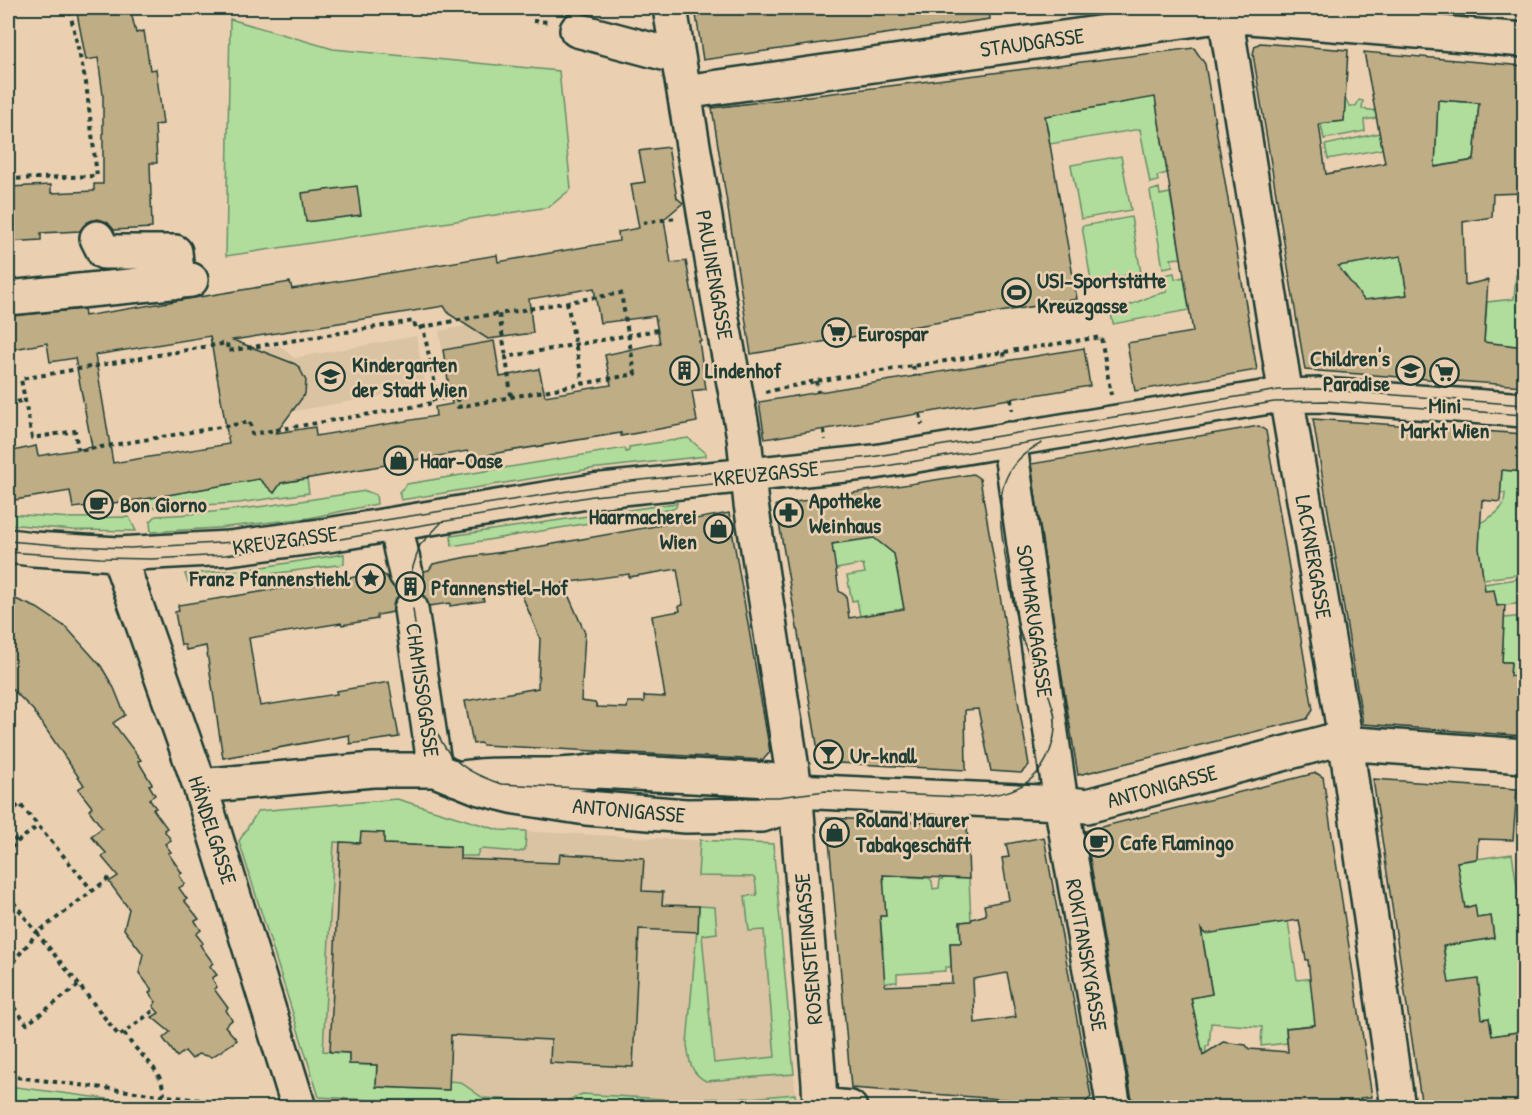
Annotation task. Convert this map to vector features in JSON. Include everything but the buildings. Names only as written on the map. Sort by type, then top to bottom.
[{"type":"street","name":"PAULINENGASSE","points":[[670,8],[744,437],[795,791]]},
{"type":"street","name":"STAUDGASSE","points":[[684,92],[1224,11],[1524,40]]},
{"type":"street","name":"LACKNERGASSE","points":[[1224,11],[1346,743],[1398,1107]]},
{"type":"street","points":[[577,30],[678,57]]},
{"type":"street","points":[[8,298],[184,281],[175,252],[104,252],[97,238]]},
{"type":"street","name":"KREUZGASSE","points":[[8,546],[118,554],[229,548],[395,524],[593,491],[874,462],[1011,425],[1287,396],[1323,395],[1524,410]]},
{"type":"street","name":"SOMMARUGAGASSE","points":[[1011,425],[1061,803]]},
{"type":"street","points":[[395,524],[406,574]]},
{"type":"street","name":"HÄNDELGASSE","points":[[118,554],[200,786],[299,1107]]},
{"type":"street","name":"CHAMISSOGASSE","points":[[411,609],[446,775]]},
{"type":"street","name":"ANTONIGASSE","points":[[200,786],[373,770],[446,775],[480,788],[516,797],[586,808],[686,816],[762,815],[777,810],[795,791],[1087,806],[1327,742],[1524,756]]},
{"type":"street","name":"ROSENSTEINGASSE","points":[[795,791],[830,1107]]},
{"type":"street","name":"ROKITANSKYGASSE","points":[[1061,803],[1114,1107]]},
{"type":"path","points":[[8,179],[97,176],[86,83],[69,8]]},
{"type":"path","points":[[643,224],[686,216]]},
{"type":"path","points":[[621,293],[635,374],[459,407],[457,396],[428,401],[429,404],[252,434],[250,423],[78,452],[75,431],[32,438],[21,379],[227,343],[228,351],[414,321],[416,329],[499,314],[621,293]]},
{"type":"path","points":[[567,302],[583,383]]},
{"type":"path","points":[[499,314],[512,396]]},
{"type":"path","points":[[423,327],[438,399]]},
{"type":"path","points":[[506,357],[658,330]]},
{"type":"path","points":[[763,392],[816,381],[1101,337],[1112,405]]},
{"type":"path","points":[[1004,352],[1005,361]]},
{"type":"path","points":[[913,366],[915,376]]},
{"type":"path","points":[[816,381],[818,392]]},
{"type":"path","points":[[1011,399],[1011,425]]},
{"type":"path","points":[[8,404],[25,400]]},
{"type":"path","points":[[920,414],[922,425]]},
{"type":"path","points":[[824,430],[825,441]]},
{"type":"path","points":[[8,814],[20,804],[92,890]]},
{"type":"path","points":[[8,851],[38,826]]},
{"type":"path","points":[[8,831],[17,843]]},
{"type":"path","points":[[8,968],[37,933],[112,876]]},
{"type":"path","points":[[8,894],[119,1036],[156,1009]]},
{"type":"path","points":[[8,1000],[27,1024],[79,985]]},
{"type":"path","points":[[124,1033],[162,1080],[164,1095]]},
{"type":"path","points":[[8,1076],[262,1107]]},
{"type":"shaded area","name":"Kindergarten der Stadt Wien","points":[[492,321],[503,382],[449,391],[439,331]]},
{"type":"shaded area","name":"Kindergarten der Stadt Wien","points":[[416,336],[426,388],[250,419],[240,352],[280,346],[294,358]]},
{"type":"shaded area","points":[[397,799],[499,830],[773,844],[797,1107],[497,1108],[319,1097],[239,841],[258,811]]},
{"type":"green space","points":[[230,19],[333,49],[559,71],[571,189],[549,207],[226,256]]},
{"type":"green space","points":[[1170,85],[1156,103],[1167,173],[1157,176],[1158,181],[1150,183],[1140,129],[1050,144],[1045,116],[1138,100]]},
{"type":"green space","points":[[1345,98],[1349,106],[1356,106],[1359,100],[1363,101],[1362,109],[1378,111],[1377,118],[1364,120],[1365,131],[1324,139],[1321,124],[1344,120]]},
{"type":"green space","points":[[1438,100],[1479,103],[1474,160],[1435,167]]},
{"type":"green space","points":[[1380,133],[1383,149],[1328,159],[1325,145]]},
{"type":"green space","points":[[1121,156],[1131,210],[1081,219],[1071,165]]},
{"type":"green space","points":[[1159,188],[1160,195],[1170,193],[1181,258],[1171,259],[1173,266],[1163,268],[1150,191]]},
{"type":"green space","points":[[1131,217],[1141,273],[1091,281],[1082,226]]},
{"type":"green space","points":[[1399,246],[1407,295],[1364,301],[1343,290],[1336,262]]},
{"type":"green space","points":[[1174,273],[1175,279],[1184,277],[1189,310],[1113,324],[1111,313],[1167,292],[1164,275]]},
{"type":"green space","points":[[1523,274],[1524,297],[1520,299],[1522,315],[1524,315],[1524,347],[1484,343],[1487,302],[1514,299],[1516,275]]},
{"type":"green space","points":[[688,438],[706,453],[706,456],[590,469],[401,500],[399,492],[407,484],[625,448],[626,452],[629,451],[629,447]]},
{"type":"green space","points":[[1502,470],[1524,472],[1524,574],[1483,579],[1479,548],[1480,523],[1498,512],[1503,504],[1505,493],[1500,493]]},
{"type":"green space","points":[[263,478],[265,485],[273,488],[281,483],[307,479],[309,493],[239,503],[146,508],[145,499]]},
{"type":"green space","points":[[366,491],[376,495],[377,504],[309,518],[218,528],[151,532],[150,522],[156,516],[235,510]]},
{"type":"green space","points":[[677,503],[673,509],[452,546],[451,536]]},
{"type":"green space","points":[[8,514],[73,518],[129,517],[136,531],[73,530],[8,524]]},
{"type":"green space","points":[[873,535],[873,538],[893,539],[904,609],[860,616],[857,600],[852,601],[847,576],[865,573],[863,564],[831,570],[832,544]]},
{"type":"green space","points":[[344,554],[344,564],[263,575],[188,582],[185,574],[244,570]]},
{"type":"green space","points":[[1524,578],[1524,603],[1487,607],[1497,605],[1494,591],[1485,591],[1484,584]]},
{"type":"green space","points":[[1524,616],[1524,677],[1510,676],[1511,662],[1502,662],[1504,618]]},
{"type":"green space","points":[[397,799],[499,830],[526,831],[525,850],[519,852],[482,849],[479,850],[477,856],[460,856],[460,847],[384,844],[384,833],[360,843],[334,842],[323,1051],[349,1053],[349,1064],[372,1065],[373,1054],[377,1054],[376,1087],[448,1090],[449,1081],[460,1082],[483,1098],[563,1103],[582,1094],[663,1099],[662,1107],[497,1107],[319,1097],[239,841],[258,811]]},
{"type":"green space","points":[[700,840],[773,844],[794,1074],[706,1081],[691,1066],[687,1044],[699,906],[715,907],[717,933],[702,935],[714,1063],[775,1057],[764,930],[749,931],[745,896],[757,895],[755,879],[753,877],[698,876]]},
{"type":"green space","points":[[1512,854],[1521,911],[1524,911],[1524,1031],[1492,1036],[1489,1018],[1457,1022],[1480,996],[1478,980],[1445,984],[1441,958],[1445,957],[1444,947],[1440,947],[1426,866]],"holes":[[[1475,906],[1477,918],[1491,916],[1494,937],[1448,945],[1465,908]]]},
{"type":"green space","points":[[882,866],[909,868],[909,877],[929,878],[933,889],[939,888],[940,880],[944,878],[969,879],[971,921],[960,922],[961,943],[950,943],[951,967],[945,967],[945,971],[897,974],[897,982],[883,983],[880,916],[885,916],[877,882],[884,881]]},
{"type":"green space","points":[[1288,921],[1297,980],[1313,978],[1313,1001],[1320,1024],[1286,1028],[1287,1043],[1261,1046],[1262,1027],[1211,1023],[1205,1061],[1173,1039],[1195,1017],[1191,998],[1212,994],[1202,933]]},
{"type":"green space","points":[[8,1086],[170,1107],[8,1107]]},
{"type":"green space","points":[[795,1094],[797,1107],[688,1107],[689,1099],[750,1098]]},
{"type":"tram line","points":[[8,541],[130,548],[253,541],[631,481],[871,457],[1279,390],[1318,389],[1524,405]]},
{"type":"tram line","points":[[8,552],[152,559],[225,555],[317,543],[593,496],[874,468],[1274,402],[1327,401],[1524,415]]},
{"type":"tram line","points":[[413,609],[423,684],[440,739],[460,764],[501,784],[752,797],[778,797],[826,791],[961,797],[1004,792],[1017,788],[1038,772],[1046,760],[1055,730],[1055,715],[1049,696],[1025,646],[1017,621],[1000,513],[1005,481],[1013,466],[1025,454],[1042,443]]},
{"type":"tram line","points":[[411,573],[420,545],[441,523]]},
{"type":"place","name":"USI-Sportstätte Kreuzgasse","points":[[1016,293]]},
{"type":"place","name":"Eurospar","points":[[837,333]]},
{"type":"place","name":"Lindenhof","points":[[684,370]]},
{"type":"place","name":"Children's Paradise","points":[[1411,371]]},
{"type":"place","name":"Mini Markt Wien","points":[[1445,373]]},
{"type":"place","name":"Kindergarten der Stadt Wien","points":[[331,377]]},
{"type":"place","name":"Haar-Oase","points":[[399,460]]},
{"type":"place","name":"Bon Giorno","points":[[99,504]]},
{"type":"place","name":"Apotheke Weinhaus","points":[[788,513]]},
{"type":"place","name":"Haarmacherei Wien","points":[[718,529]]},
{"type":"place","name":"Franz Pfannenstiehl","points":[[371,578]]},
{"type":"place","name":"Pfannenstiel-Hof","points":[[410,587]]},
{"type":"place","name":"Ur-knall","points":[[829,755]]},
{"type":"place","name":"Roland Maurer Tabakgeschäft","points":[[835,832]]},
{"type":"place","name":"Cafe Flamingo","points":[[1099,842]]}]
